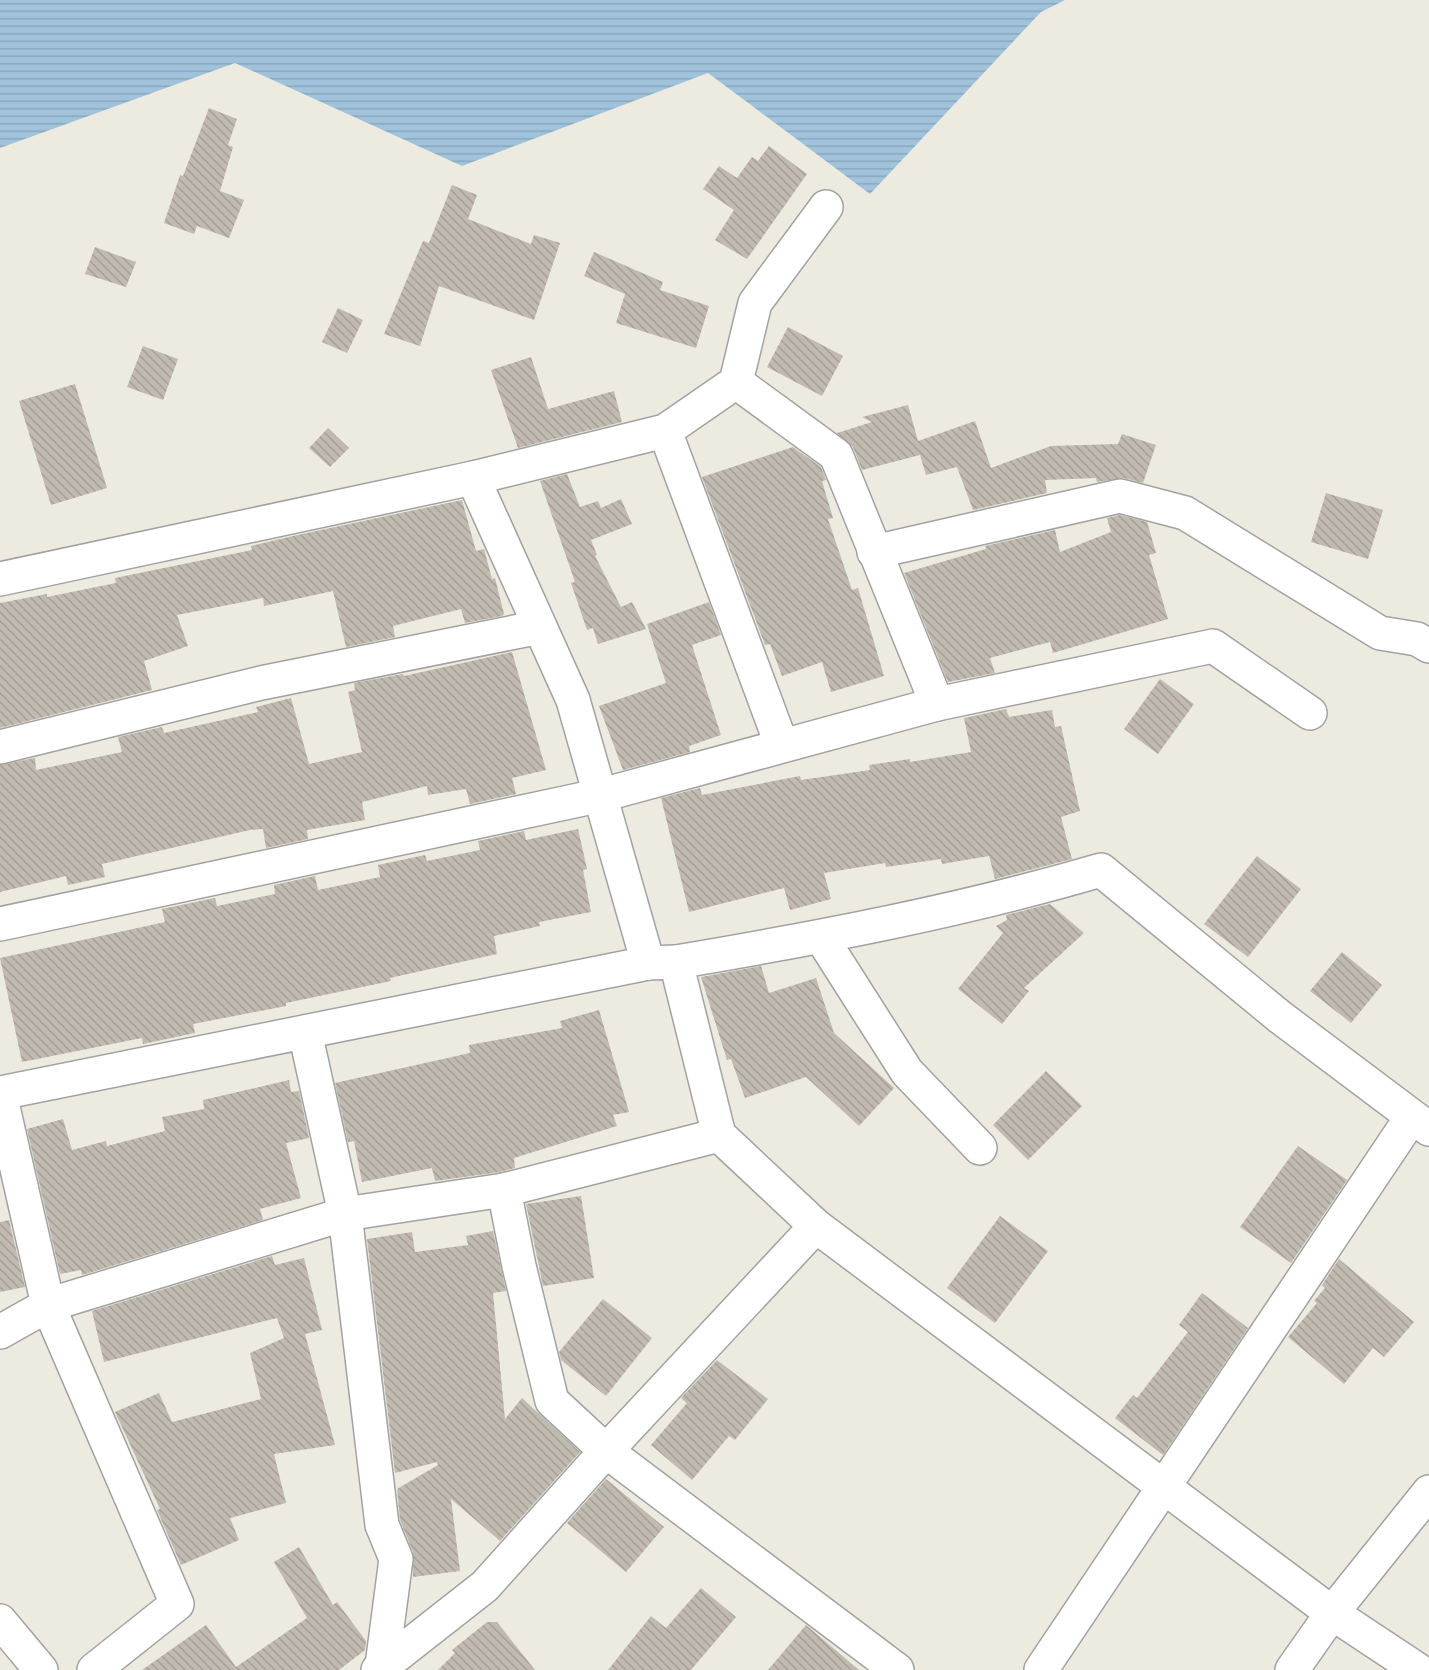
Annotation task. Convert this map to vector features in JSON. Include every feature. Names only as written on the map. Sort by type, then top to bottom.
[{"type":"street","points":[[0,579],[473,478],[665,430],[736,382],[754,303],[826,207]]},
{"type":"street","points":[[736,382],[836,455],[937,704]]},
{"type":"street","points":[[665,430],[779,738],[784,745]]},
{"type":"street","points":[[473,478],[573,700],[602,795],[662,962],[719,1135],[816,1226],[1332,1613],[1418,1670]]},
{"type":"street","points":[[874,552],[1120,496],[1185,513],[1380,633],[1417,639],[1429,646]]},
{"type":"street","points":[[0,747],[261,683],[540,627]]},
{"type":"street","points":[[0,924],[602,795],[937,704],[1213,646],[1310,713]]},
{"type":"street","points":[[94,1670],[177,1604],[48,1305],[0,1093],[662,962],[821,937],[1009,897],[1101,870],[1280,1017],[1420,1124],[1164,1485],[1041,1670]]},
{"type":"street","points":[[821,937],[907,1072],[980,1148]]},
{"type":"street","points":[[305,1032],[345,1214],[382,1525],[396,1559],[380,1668]]},
{"type":"street","points":[[0,1332],[48,1305],[345,1214],[504,1190],[719,1135]]},
{"type":"street","points":[[504,1190],[519,1266],[552,1401],[606,1451],[897,1670]]},
{"type":"street","points":[[380,1668],[485,1586],[606,1451],[816,1226]]},
{"type":"street","points":[[1292,1670],[1332,1613],[1429,1492]]},
{"type":"street","points":[[0,1621],[41,1670]]},
{"type":"water","points":[[0,0],[1065,0],[1041,12],[870,194],[708,73],[462,166],[235,63],[0,148]]},
{"type":"building","points":[[209,108],[237,119],[228,145],[233,147],[220,191],[244,200],[229,238],[197,226],[194,234],[164,223],[180,175],[183,176]]},
{"type":"building","points":[[769,146],[807,174],[747,259],[715,240],[734,210],[703,189],[719,166],[737,178],[752,157],[758,161]]},
{"type":"building","points":[[452,185],[477,195],[468,219],[531,244],[534,235],[560,243],[534,320],[439,286],[420,346],[384,334],[423,241],[429,243]]},
{"type":"building","points":[[95,247],[136,262],[126,287],[85,274]]},
{"type":"building","points":[[594,252],[663,282],[660,290],[709,306],[696,348],[616,323],[625,294],[584,276]]},
{"type":"building","points":[[338,308],[363,320],[347,353],[322,342]]},
{"type":"building","points":[[788,327],[843,356],[822,396],[767,367]]},
{"type":"building","points":[[143,346],[178,359],[163,400],[127,387]]},
{"type":"building","points":[[531,357],[548,409],[614,391],[622,422],[518,448],[491,370]]},
{"type":"building","points":[[75,384],[107,488],[51,505],[19,401]]},
{"type":"building","points":[[908,405],[918,441],[975,421],[991,468],[1051,446],[1118,444],[1122,434],[1156,445],[1143,483],[1124,478],[1097,482],[1096,478],[1045,480],[1047,493],[973,510],[957,467],[926,475],[920,455],[862,470],[853,447],[837,433],[872,422],[862,417]]},
{"type":"building","points":[[328,428],[349,448],[330,467],[309,448]]},
{"type":"building","points":[[793,447],[821,467],[826,480],[822,481],[833,518],[828,519],[852,590],[858,588],[884,676],[831,692],[822,662],[782,676],[770,644],[765,645],[702,477]]},
{"type":"building","points":[[567,474],[580,507],[598,501],[601,508],[621,499],[632,524],[591,540],[597,555],[595,556],[621,607],[632,602],[646,629],[598,644],[593,628],[587,630],[571,583],[575,582],[540,481]]},
{"type":"building","points":[[1326,493],[1383,510],[1368,559],[1311,542]]},
{"type":"building","points":[[462,500],[476,551],[484,549],[492,579],[495,578],[504,614],[502,616],[465,623],[461,609],[393,626],[395,637],[346,647],[333,591],[264,606],[263,598],[177,615],[188,646],[144,661],[152,690],[0,728],[0,603],[47,594],[47,597],[116,583],[115,578],[252,550],[251,546]]},
{"type":"building","points":[[1120,515],[1147,522],[1156,553],[1149,555],[1168,619],[1053,653],[1050,642],[990,658],[995,673],[948,682],[904,573],[986,549],[985,546],[1055,530],[1060,552],[1111,532],[1107,518]]},
{"type":"building","points":[[709,602],[721,635],[692,645],[721,735],[689,746],[690,752],[623,770],[599,706],[666,683],[647,624]]},
{"type":"building","points":[[512,652],[546,770],[512,778],[516,794],[470,804],[466,789],[428,795],[427,786],[362,802],[365,820],[307,830],[308,839],[266,848],[263,829],[250,830],[102,864],[105,877],[68,885],[66,876],[0,892],[0,765],[35,758],[36,770],[122,752],[118,737],[162,727],[164,733],[258,712],[256,707],[291,698],[309,764],[362,752],[348,692],[355,690],[354,683],[403,674],[404,676]]},
{"type":"building","points":[[1160,679],[1194,704],[1158,754],[1124,729]]},
{"type":"building","points":[[1006,709],[1009,717],[1052,710],[1055,727],[1061,726],[1080,811],[1061,817],[1072,859],[995,879],[989,856],[942,864],[941,859],[886,867],[885,863],[824,873],[831,899],[790,910],[784,888],[689,912],[661,798],[700,788],[702,795],[800,776],[801,780],[870,770],[869,765],[910,759],[910,762],[971,752],[964,718]]},
{"type":"building","points":[[578,829],[587,869],[583,870],[591,912],[539,922],[540,926],[494,936],[497,954],[390,978],[391,981],[286,1003],[286,1006],[193,1024],[195,1033],[143,1044],[142,1038],[22,1062],[0,958],[165,922],[162,909],[215,898],[217,906],[275,894],[274,885],[315,876],[318,890],[380,877],[378,865],[425,855],[427,861],[480,850],[478,841],[524,831],[526,840]]},
{"type":"building","points":[[1257,856],[1301,889],[1248,957],[1204,924]]},
{"type":"building","points":[[1050,904],[1084,933],[1024,988],[1029,991],[1002,1024],[958,989],[1003,933],[996,926],[1007,920],[1006,915]]},
{"type":"building","points":[[1342,952],[1382,985],[1351,1023],[1310,991]]},
{"type":"building","points":[[761,966],[769,993],[816,978],[834,1033],[894,1088],[859,1126],[806,1077],[745,1098],[731,1059],[727,1060],[701,977]]},
{"type":"building","points":[[599,1010],[629,1112],[613,1115],[617,1126],[514,1158],[515,1168],[500,1172],[435,1181],[432,1168],[362,1182],[354,1141],[348,1142],[335,1083],[470,1053],[469,1045],[562,1028],[560,1021]]},
{"type":"building","points":[[1046,1071],[1082,1106],[1028,1160],[993,1125]]},
{"type":"building","points":[[289,1080],[291,1092],[299,1091],[309,1138],[286,1143],[301,1198],[260,1209],[263,1220],[82,1275],[81,1270],[60,1274],[27,1129],[63,1119],[72,1150],[106,1141],[107,1146],[165,1131],[162,1117],[204,1109],[203,1100]]},
{"type":"building","points":[[1298,1146],[1347,1180],[1291,1263],[1240,1227]]},
{"type":"building","points":[[581,1196],[594,1278],[543,1286],[526,1204]]},
{"type":"building","points":[[1000,1216],[1048,1251],[995,1323],[947,1288]]},
{"type":"building","points":[[9,1220],[25,1287],[0,1292],[0,1222]]},
{"type":"building","points":[[493,1231],[506,1291],[493,1293],[505,1419],[522,1398],[580,1452],[500,1541],[451,1499],[460,1571],[413,1577],[413,1552],[400,1520],[397,1489],[438,1465],[437,1462],[395,1473],[367,1239],[412,1232],[415,1252],[468,1245],[466,1236]]},
{"type":"building","points":[[272,1256],[275,1265],[304,1258],[322,1330],[305,1334],[335,1445],[274,1454],[286,1503],[230,1518],[239,1540],[181,1565],[157,1510],[160,1509],[115,1412],[159,1393],[172,1422],[261,1399],[250,1353],[284,1338],[277,1318],[104,1362],[92,1311]]},
{"type":"building","points":[[1339,1259],[1414,1322],[1384,1357],[1373,1348],[1344,1384],[1288,1337],[1317,1303],[1314,1301],[1325,1288],[1322,1285]]},
{"type":"building","points":[[1202,1293],[1248,1328],[1163,1455],[1115,1418],[1133,1395],[1137,1398],[1188,1332],[1179,1325]]},
{"type":"building","points":[[603,1299],[652,1338],[606,1396],[561,1360],[559,1352]]},
{"type":"building","points":[[717,1360],[768,1399],[735,1440],[729,1436],[692,1480],[651,1445],[687,1403],[681,1398]]},
{"type":"building","points":[[606,1479],[664,1527],[626,1572],[567,1523]]},
{"type":"building","points":[[299,1547],[333,1605],[337,1602],[366,1641],[365,1650],[339,1670],[142,1670],[206,1625],[236,1667],[307,1618],[274,1562]]},
{"type":"building","points":[[701,1588],[736,1617],[691,1670],[608,1670],[651,1616],[666,1628]]},
{"type":"building","points":[[487,1622],[497,1622],[535,1670],[438,1670],[455,1653],[452,1650]]},
{"type":"building","points":[[806,1625],[859,1670],[768,1670]]}]
